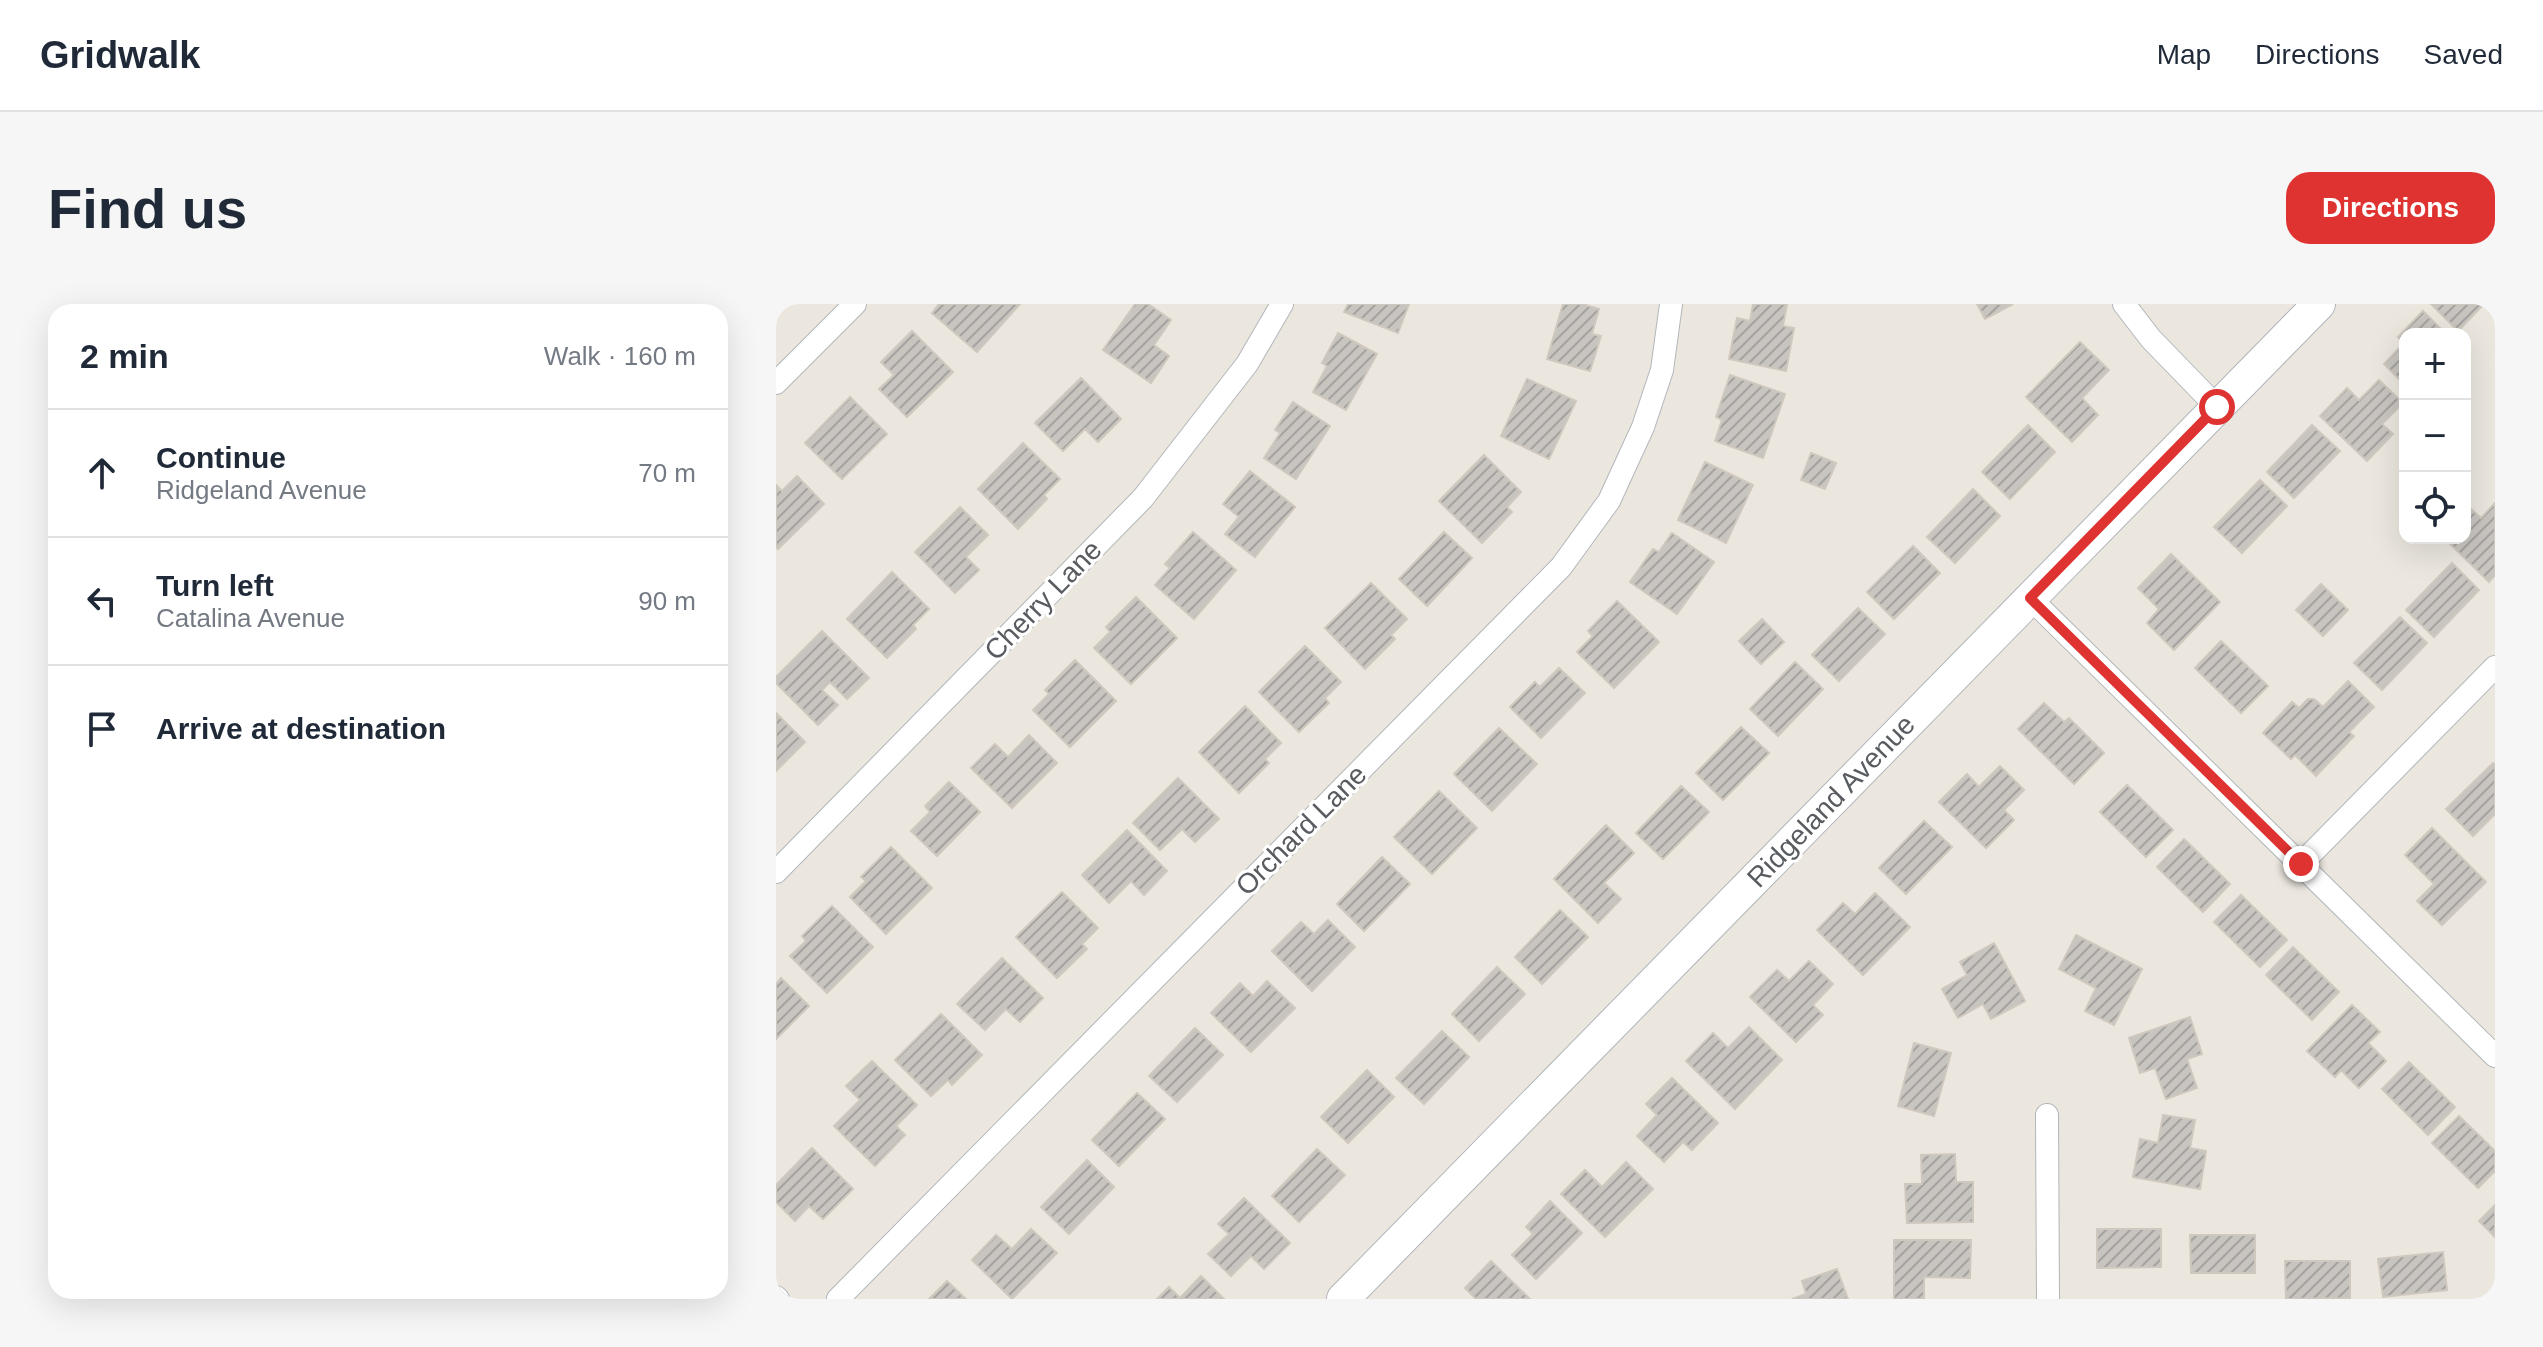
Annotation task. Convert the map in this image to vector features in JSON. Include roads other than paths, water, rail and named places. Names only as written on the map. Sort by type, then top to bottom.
[{"type":"street","points":[[776,383],[855,304]]},
{"type":"street","name":"Cherry Lane","points":[[776,872],[1143,498],[1247,364],[1282,304]]},
{"type":"street","name":"Orchard Lane","points":[[838,1299],[1561,567],[1609,501],[1643,427],[1662,370],[1671,304]]},
{"type":"street","points":[[2124,304],[2151,339],[2217,407]]},
{"type":"street","name":"Ridgeland Avenue","points":[[1343,1299],[2319,304]]},
{"type":"street","points":[[2030,598],[2495,1056]]},
{"type":"street","points":[[2301,864],[2495,667]]},
{"type":"street","points":[[2047,1115],[2048,1299]]}]
